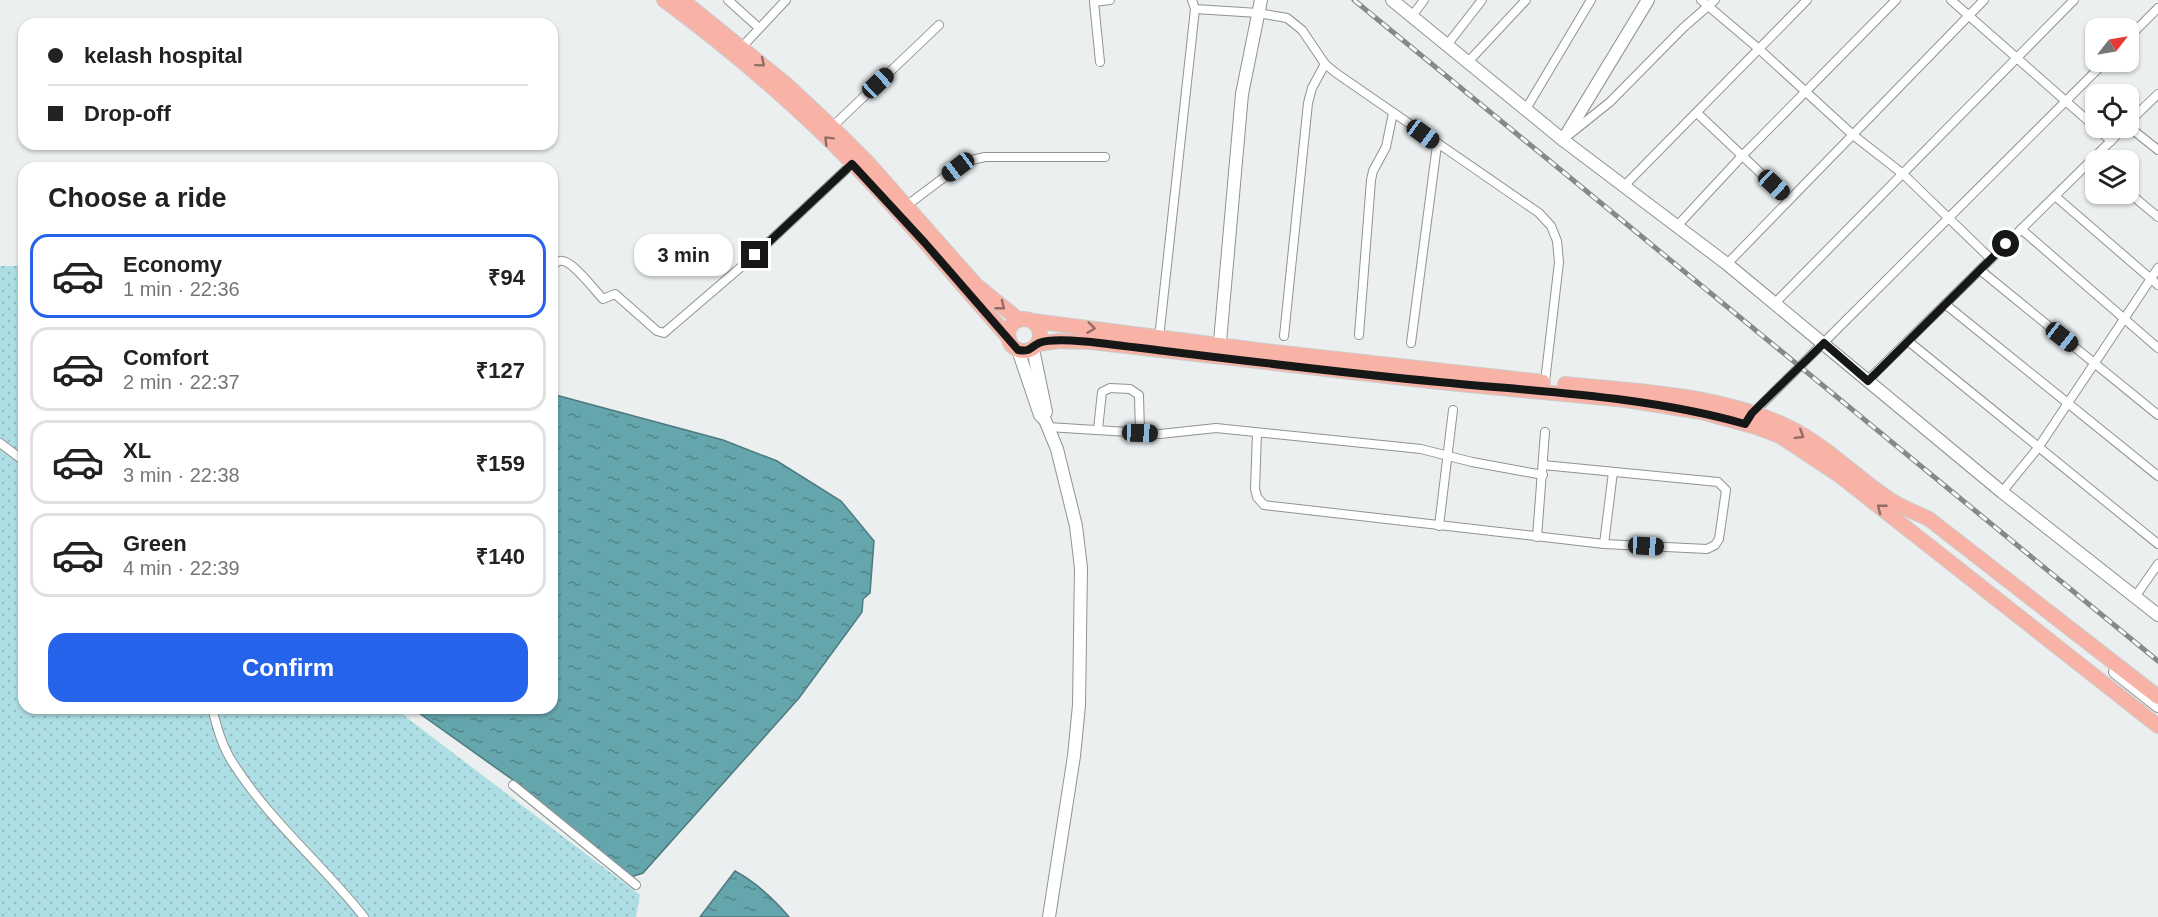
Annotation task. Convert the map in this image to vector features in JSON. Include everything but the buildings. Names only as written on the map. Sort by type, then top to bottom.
[{"type":"main road","points":[[664,0],[765,81],[818,130],[852,164],[1018,350],[1025,351],[1036,346],[1075,340],[1545,382],[1677,396],[1749,418],[1839,476],[2158,724]]},
{"type":"main road","points":[[682,0],[787,84],[832,127],[870,164],[976,285],[1039,327],[1041,335],[1036,346]]},
{"type":"main road","points":[[1009,338],[1012,324],[1026,320],[1159,338],[1219,352],[1427,381],[1626,400],[1775,421],[1798,432],[1893,502],[1929,519],[2158,697]]},
{"type":"street","points":[[728,0],[759,28]]},
{"type":"street","points":[[742,47],[786,0]]},
{"type":"street","points":[[1100,62],[1094,1],[1110,0]]},
{"type":"street","points":[[1219,352],[1242,94],[1261,0]]},
{"type":"street","points":[[1392,0],[1563,140],[1775,303],[1986,479],[1999,494],[2158,625]]},
{"type":"street","points":[[1412,16],[1424,0]]},
{"type":"street","points":[[1447,45],[1482,0]]},
{"type":"street","points":[[1468,62],[1526,0]]},
{"type":"street","points":[[1526,109],[1591,0]]},
{"type":"street","points":[[1563,140],[1648,0]]},
{"type":"street","points":[[1701,0],[1712,3],[1852,135],[1903,174],[1991,259]]},
{"type":"street","points":[[1624,186],[1807,0]]},
{"type":"street","points":[[1677,226],[1742,156],[1896,0]]},
{"type":"street","points":[[1951,0],[2111,141]]},
{"type":"street","points":[[1727,264],[1984,0]]},
{"type":"street","points":[[1775,303],[2074,0]]},
{"type":"street","points":[[1563,140],[1610,102],[1683,28],[1712,3]]},
{"type":"street","points":[[1159,338],[1194,4],[1287,18],[1302,30],[1325,64],[1437,145],[1539,213],[1551,226],[1557,241],[1558,262],[1545,382]]},
{"type":"street","points":[[2139,27],[2158,8]]},
{"type":"street","points":[[832,127],[939,25]]},
{"type":"street","points":[[1284,336],[1308,103],[1312,88],[1325,64]]},
{"type":"street","points":[[1749,418],[2095,72]]},
{"type":"street","points":[[2139,114],[2158,94]]},
{"type":"street","points":[[1359,335],[1371,180],[1373,171],[1386,147],[1393,113]]},
{"type":"street","points":[[1696,113],[1789,200]]},
{"type":"street","points":[[2139,134],[2158,150]]},
{"type":"street","points":[[2103,150],[2114,138]]},
{"type":"street","points":[[1411,343],[1437,145]]},
{"type":"street","points":[[906,206],[967,161],[985,157],[1105,157]]},
{"type":"street","points":[[558,262],[564,260],[572,265],[603,299],[615,294],[657,331],[664,333],[755,255],[852,164]]},
{"type":"street","points":[[1868,381],[2021,229],[2085,169]]},
{"type":"street","points":[[2055,196],[2155,282]]},
{"type":"street","points":[[2139,201],[2158,217]]},
{"type":"street","points":[[2021,229],[2158,348]]},
{"type":"street","points":[[1999,494],[2038,448],[2124,320],[2155,282],[2158,268]]},
{"type":"street","points":[[1980,270],[2158,415]]},
{"type":"street","points":[[1945,304],[2158,476]]},
{"type":"street","points":[[1908,341],[2158,544]]},
{"type":"street","points":[[1036,346],[1047,423],[1057,448],[1076,526],[1081,568],[1079,705],[1074,756],[1049,917]]},
{"type":"street","points":[[1018,350],[1040,415],[1047,423],[1160,434],[1199,428],[1216,428],[1421,449],[1472,462],[1543,475]]},
{"type":"street","points":[[1098,429],[1102,392],[1110,388],[1130,389],[1135,391],[1140,399],[1140,433]]},
{"type":"street","points":[[1439,526],[1453,410]]},
{"type":"street","points":[[1538,537],[1545,432]]},
{"type":"street","points":[[1257,433],[1255,489],[1257,497],[1264,505],[1604,544],[1707,549],[1715,545],[1719,539],[1726,490],[1718,482],[1543,465]]},
{"type":"street","points":[[0,443],[18,456]]},
{"type":"street","points":[[1604,544],[1613,472]]},
{"type":"street","points":[[1999,494],[2158,615]]},
{"type":"street","points":[[1915,512],[1924,524],[2031,604],[2158,706]]},
{"type":"street","points":[[2135,597],[2158,564]]},
{"type":"street","points":[[214,714],[232,762],[262,801],[364,917]]},
{"type":"street","points":[[513,785],[636,885]]},
{"type":"shaded area","points":[[0,266],[18,266],[18,714],[402,714],[640,895],[636,917],[0,917]]},
{"type":"water","points":[[558,396],[723,440],[777,461],[841,501],[874,541],[870,593],[863,599],[862,612],[799,698],[643,873],[631,877],[520,785],[420,714],[558,714]]},
{"type":"water","points":[[735,871],[764,891],[789,917],[700,917]]},
{"type":"railway","points":[[1354,0],[2158,661]]},
{"type":"route","points":[[755,255],[852,164],[925,243],[1018,350],[1033,349],[1038,344],[1075,340],[1417,380],[1626,400],[1701,412],[1745,424],[1752,413],[1824,343],[1868,381],[2006,244]]}]
